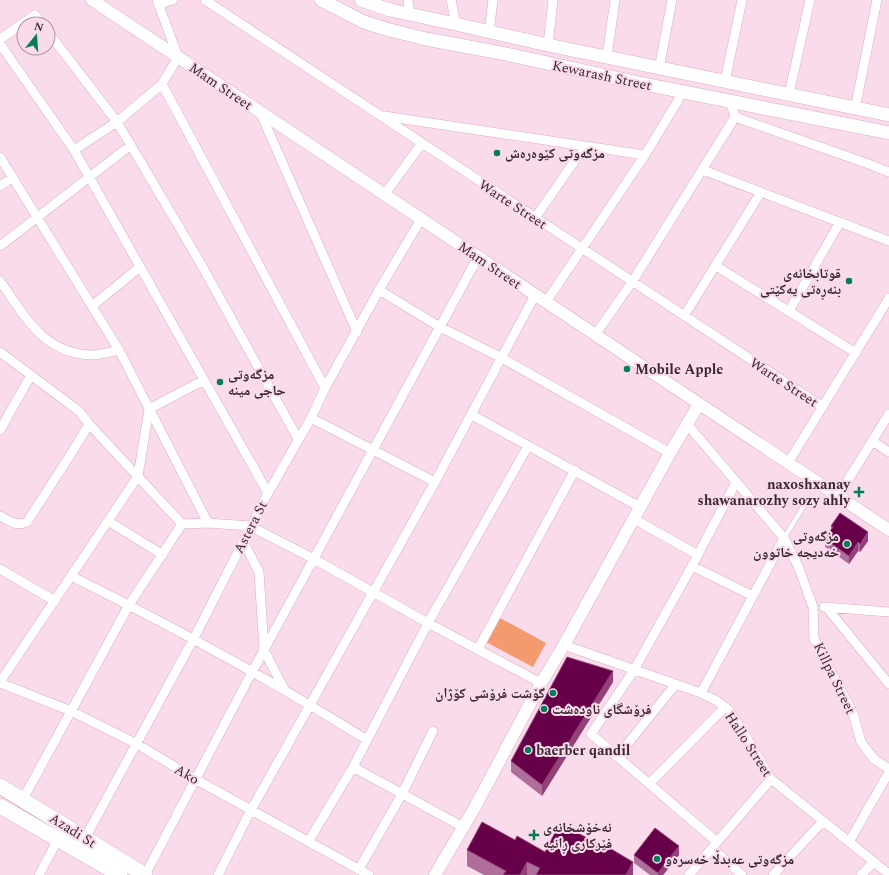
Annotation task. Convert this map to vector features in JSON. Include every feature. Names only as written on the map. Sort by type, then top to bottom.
[{"type":"highway","name":"Azadi St","points":[[0,786],[145,875]]},
{"type":"highway","name":"Azadi St","points":[[0,806],[120,875]]},
{"type":"main road","name":"Kewarash Street","points":[[321,0],[358,19],[386,29],[639,83],[889,133]]},
{"type":"main road","name":"Kewarash Street","points":[[361,0],[410,15],[606,56],[660,69],[889,115]]},
{"type":"main road","points":[[639,83],[644,65]]},
{"type":"main road","points":[[699,95],[703,77]]},
{"type":"street","name":"Mam Street","points":[[92,0],[889,530]]},
{"type":"street","points":[[74,150],[117,122],[162,84],[178,57],[158,2],[172,0]]},
{"type":"street","name":"Warte Street","points":[[205,0],[823,407]]},
{"type":"street","points":[[408,0],[410,15]]},
{"type":"street","points":[[451,0],[456,24]]},
{"type":"street","points":[[489,32],[493,0]]},
{"type":"street","points":[[548,45],[553,0]]},
{"type":"street","points":[[606,56],[614,0]]},
{"type":"street","points":[[660,69],[672,0]]},
{"type":"street","points":[[724,81],[742,0]]},
{"type":"street","points":[[789,94],[810,0]]},
{"type":"street","points":[[855,109],[877,0]]},
{"type":"street","points":[[0,39],[16,28]]},
{"type":"street","points":[[56,42],[117,122],[197,257],[298,439]]},
{"type":"street","points":[[0,44],[74,150],[268,493]]},
{"type":"street","points":[[0,61],[8,56]]},
{"type":"street","points":[[162,84],[325,388]]},
{"type":"street","points":[[546,302],[583,250],[645,155],[683,92]]},
{"type":"street","points":[[595,335],[632,282],[735,117],[730,101]]},
{"type":"street","points":[[260,112],[356,332]]},
{"type":"street","points":[[380,116],[645,155]]},
{"type":"street","points":[[735,117],[889,172]]},
{"type":"street","points":[[384,195],[422,143]]},
{"type":"street","points":[[0,246],[131,145]]},
{"type":"street","points":[[535,218],[585,146]]},
{"type":"street","points":[[0,157],[119,350],[208,522]]},
{"type":"street","points":[[703,170],[889,240]]},
{"type":"street","points":[[0,186],[13,177]]},
{"type":"street","points":[[684,316],[761,192]]},
{"type":"street","name":"Astera St","points":[[85,838],[194,638],[250,526],[311,418],[325,388],[379,290],[421,219]]},
{"type":"street","points":[[789,311],[840,222]]},
{"type":"street","points":[[145,875],[252,672],[478,257]]},
{"type":"street","points":[[716,266],[856,353]]},
{"type":"street","points":[[92,306],[140,267]]},
{"type":"street","points":[[0,282],[35,330],[50,342],[61,348],[84,354],[93,355],[119,350]]},
{"type":"street","points":[[379,290],[440,327],[502,358],[670,453]]},
{"type":"street","points":[[218,875],[251,810],[472,415],[535,295]]},
{"type":"street","points":[[788,463],[889,298]]},
{"type":"street","points":[[881,312],[889,317]]},
{"type":"street","points":[[0,352],[79,411],[89,424],[182,524]]},
{"type":"street","points":[[0,430],[31,375]]},
{"type":"street","points":[[149,410],[204,380]]},
{"type":"street","points":[[436,875],[541,683],[564,645],[670,453],[699,404]]},
{"type":"street","points":[[0,682],[138,476],[149,410]]},
{"type":"street","points":[[838,496],[889,414]]},
{"type":"street","points":[[472,415],[575,470],[640,507]]},
{"type":"street","points":[[311,418],[435,482]]},
{"type":"street","points":[[0,516],[14,524],[21,525],[27,522],[89,424]]},
{"type":"street","name":"Killpa Street","points":[[687,424],[784,538],[798,566],[813,607],[814,639],[853,713],[861,742],[874,759],[889,769]]},
{"type":"street","points":[[872,442],[889,452]]},
{"type":"street","points":[[308,842],[353,767],[428,623],[528,446]]},
{"type":"street","points":[[478,649],[575,470]]},
{"type":"street","points":[[736,482],[698,555],[634,670],[591,734],[649,784],[715,845],[742,875]]},
{"type":"street","points":[[634,519],[698,555]]},
{"type":"street","points":[[108,521],[163,555]]},
{"type":"street","points":[[182,524],[208,522],[250,526],[314,559],[428,623],[541,683]]},
{"type":"street","points":[[23,799],[130,605],[182,524]]},
{"type":"street","points":[[701,693],[784,538]]},
{"type":"street","points":[[243,541],[259,572],[264,650],[284,689]]},
{"type":"street","points":[[692,566],[753,596]]},
{"type":"street","points":[[0,569],[55,601]]},
{"type":"street","points":[[71,576],[194,638],[310,704],[367,740]]},
{"type":"street","points":[[813,607],[889,612]]},
{"type":"street","points":[[827,608],[889,684]]},
{"type":"street","name":"Hallo Street","points":[[564,645],[701,693],[717,701],[729,710],[771,779],[889,874]]},
{"type":"street","name":"Ako","points":[[0,682],[71,711],[136,744],[195,779],[369,875]]},
{"type":"street","points":[[617,757],[675,685]]},
{"type":"street","points":[[649,784],[725,707]]},
{"type":"street","points":[[359,869],[402,794],[433,731]]},
{"type":"street","points":[[353,767],[463,827]]},
{"type":"street","points":[[849,842],[889,772]]},
{"type":"street","points":[[689,875],[771,779]]},
{"type":"street","points":[[773,875],[823,821]]},
{"type":"street","points":[[39,875],[58,839]]},
{"type":"street","points":[[861,875],[874,862]]},
{"type":"lane","points":[[784,538],[805,504]]},
{"type":"shaded area","points":[[500,618],[546,643],[533,667],[486,642]]},
{"type":"building","name":"مزگەوتی خەدیجە خاتوون","points":[[840,513],[868,532],[860,544],[858,542],[849,556],[825,539],[833,527],[831,526]]},
{"type":"building","points":[[567,657],[613,671],[542,785],[511,761]]},
{"type":"building","points":[[482,822],[515,840],[517,836],[545,852],[560,823],[605,848],[606,846],[633,862],[626,875],[536,875],[540,868],[527,862],[520,875],[503,875],[506,871],[467,850]]},
{"type":"building","name":"مزگەوتی عەبدڵا خەسرەو","points":[[655,828],[679,846],[658,873],[634,855]]},
{"type":"place","name":"مزگەوتی کێوەرەش","points":[[497,153]]},
{"type":"place","name":"قوتابخانەی بنەڕەتی یەکێتی","points":[[849,281]]},
{"type":"place","name":"Mobile Apple","points":[[627,369]]},
{"type":"place","name":"مزگەوتی حاجی مینە","points":[[220,382]]},
{"type":"place","name":"naxoshxanay shawanarozhy sozy ahly","points":[[859,492]]},
{"type":"place","name":"مزگەوتی خەدیجە خاتوون","points":[[847,544]]},
{"type":"place","name":"گۆشت فرۆشی کۆژان","points":[[553,693]]},
{"type":"place","name":"فرۆشگای ناوده‌شت","points":[[544,709]]},
{"type":"place","name":"baerber qandil","points":[[528,750]]},
{"type":"place","name":"نەخۆشخانەی فێرکاری ڕانیە","points":[[534,835]]},
{"type":"place","name":"مزگەوتی عەبدڵا خەسرەو","points":[[657,859]]}]
